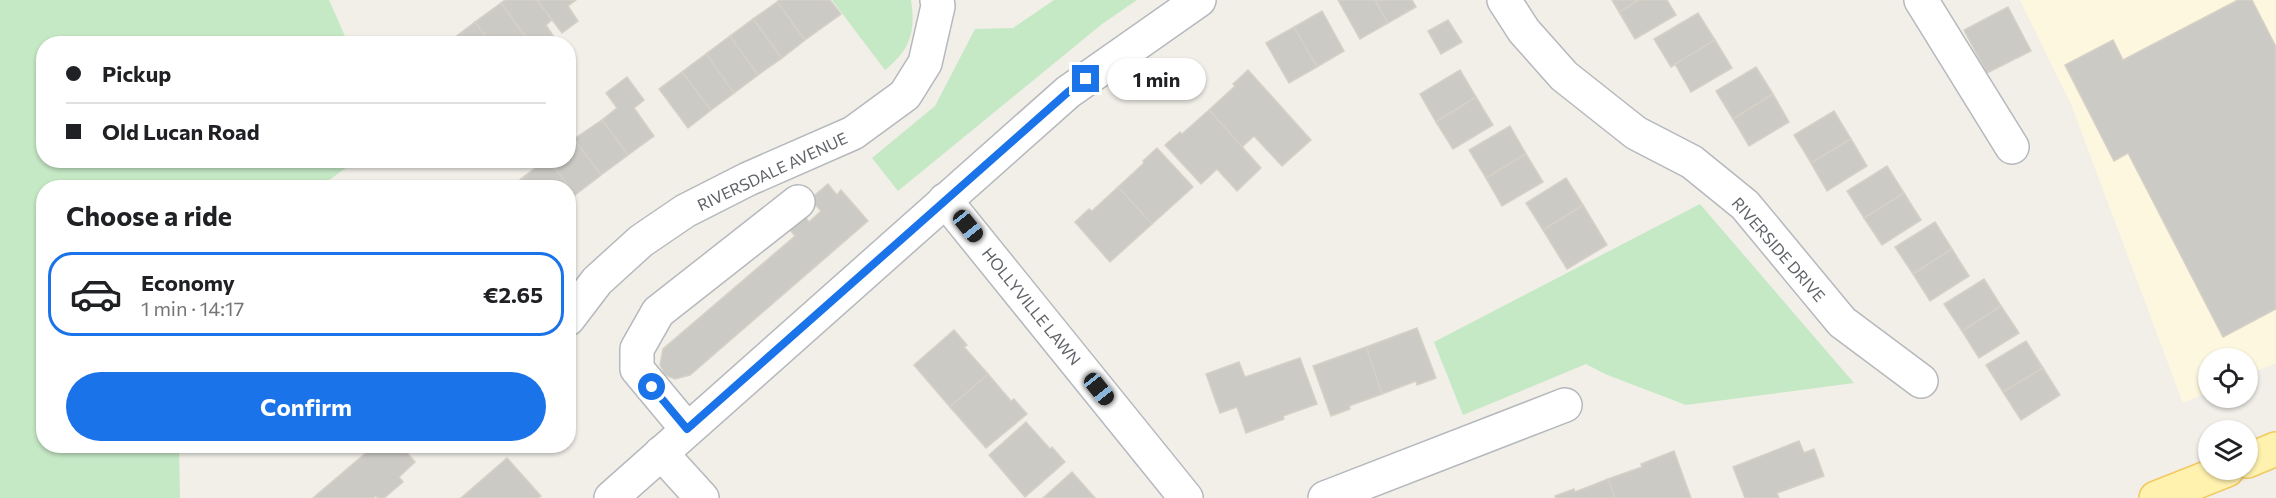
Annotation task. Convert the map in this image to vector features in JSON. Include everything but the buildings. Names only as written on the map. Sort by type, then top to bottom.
[{"type":"main road","points":[[2258,457],[2276,450]]},
{"type":"main road","points":[[2156,498],[2202,480]]},
{"type":"street","name":"RIVERSDALE AVENUE","points":[[576,304],[641,241],[686,211],[748,179],[853,133],[905,95],[925,63],[938,6],[937,0]]},
{"type":"street","points":[[611,498],[1068,92],[1199,0]]},
{"type":"street","name":"RIVERSIDE DRIVE","points":[[1504,0],[1524,31],[1564,76],[1636,133],[1692,162],[1745,206],[1842,322],[1922,381]]},
{"type":"street","points":[[1921,0],[2012,147]]},
{"type":"street","name":"HOLLYVILLE LAWN","points":[[945,200],[1186,498]]},
{"type":"street","points":[[687,429],[637,369],[637,349],[658,312],[798,202]]},
{"type":"street","points":[[1325,498],[1565,405]]},
{"type":"street","points":[[661,453],[702,498]]},
{"type":"shaded area","points":[[2020,0],[2276,0],[2276,363],[2258,370],[2258,348],[2198,348],[2198,396],[2183,403],[2071,104]]},
{"type":"green space","points":[[0,0],[329,0],[345,36],[36,36],[36,168],[346,168],[329,180],[36,180],[36,453],[179,453],[180,498],[0,498]]},
{"type":"green space","points":[[832,0],[911,0],[912,31],[906,48],[894,63],[885,70]]},
{"type":"green space","points":[[1054,0],[1137,0],[1102,24],[898,191],[872,158],[935,106],[975,29],[1013,28]]},
{"type":"green space","points":[[1700,204],[1854,383],[1686,405],[1605,374],[1586,364],[1463,415],[1434,342]]},
{"type":"route","points":[[652,387],[687,429],[962,184],[1086,79]]}]
